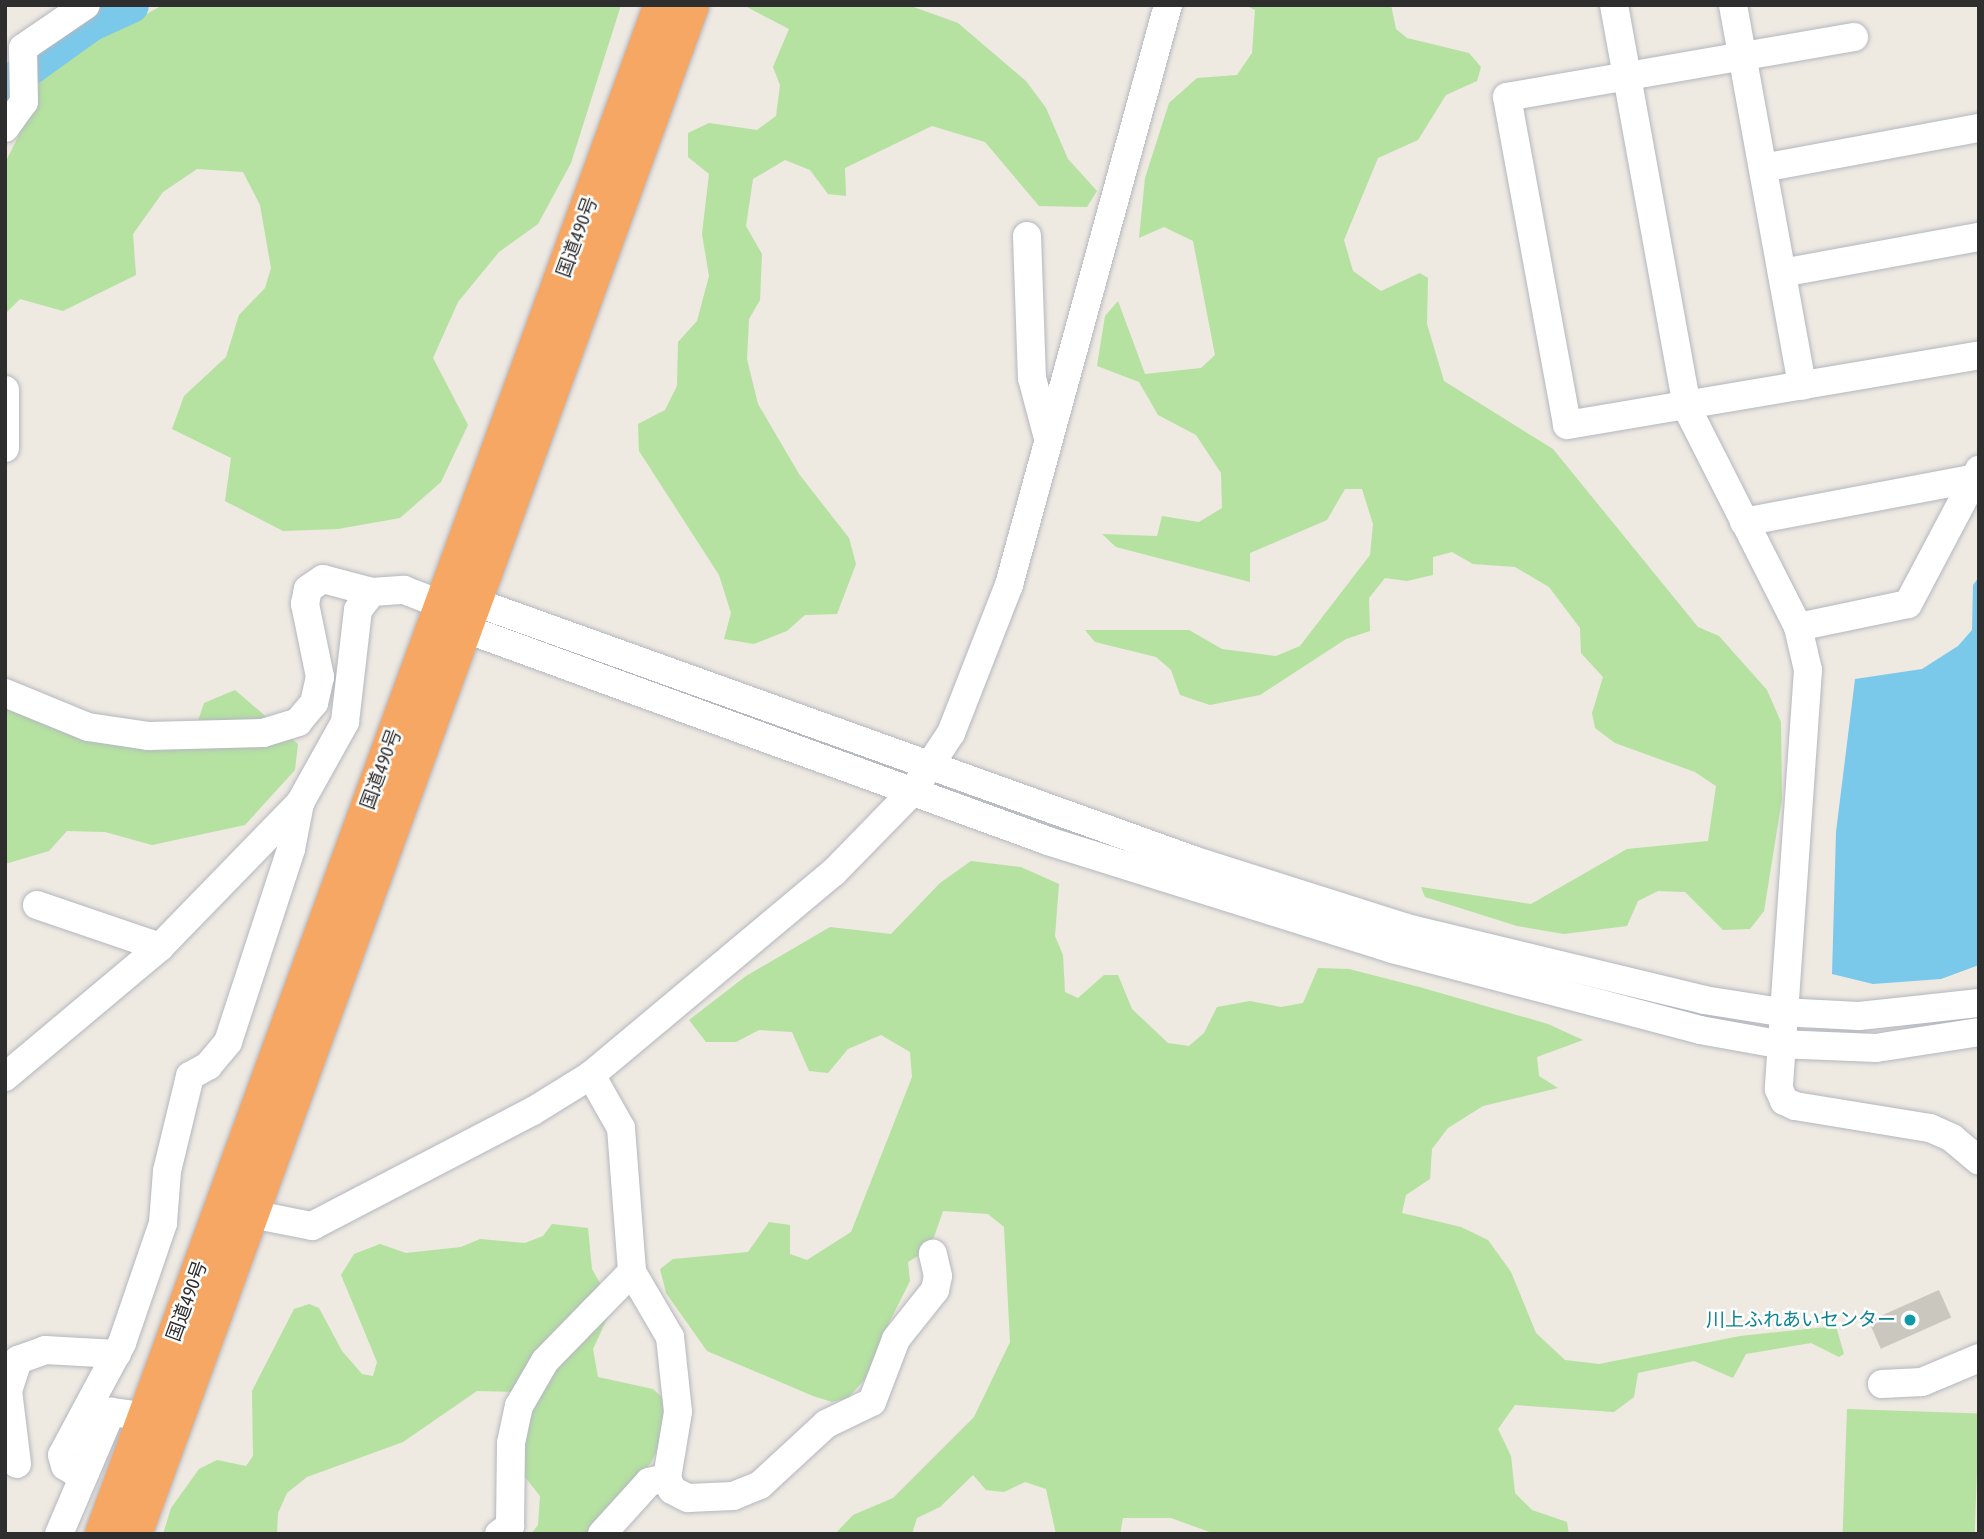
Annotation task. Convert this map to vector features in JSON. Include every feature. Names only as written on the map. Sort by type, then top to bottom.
[{"type":"highway","name":"国道490号","points":[[461,611],[663,5]]},
{"type":"highway","name":"国道490号","points":[[133,1534],[237,1212],[690,5]]},
{"type":"highway","name":"国道490号","points":[[104,1534],[144,1416],[237,1212]]},
{"type":"street","points":[[5,128],[24,102],[26,72],[23,48],[86,5]]},
{"type":"street","points":[[237,1212],[290,1226],[327,1220],[533,1111],[591,1075],[833,873],[912,792],[932,764],[972,682],[1009,584],[1168,5]]},
{"type":"street","points":[[1614,5],[1687,408],[1798,627],[1810,701],[1778,1044],[1784,1101],[1930,1128],[1952,1138],[1979,1161]]},
{"type":"street","points":[[1733,5],[1802,386]]},
{"type":"street","points":[[1853,37],[1507,97],[1567,425],[1687,408],[1979,355]]},
{"type":"street","points":[[1763,167],[1979,128]]},
{"type":"street","points":[[1027,236],[1032,378],[1048,438]]},
{"type":"street","points":[[1782,273],[1979,237]]},
{"type":"street","points":[[5,390],[5,448]]},
{"type":"street","points":[[1744,522],[1977,474]]},
{"type":"street","points":[[1798,627],[1908,604],[1977,474]]},
{"type":"street","points":[[5,693],[88,727],[149,736],[263,733],[298,722],[314,703],[320,677],[306,612],[308,589],[323,579],[372,592],[404,590],[912,792],[1174,884],[1392,949],[1700,1030],[1778,1044],[1876,1048],[1979,1032]]},
{"type":"street","points":[[5,1077],[160,947],[300,803],[345,722],[358,610],[372,592]]},
{"type":"street","points":[[461,611],[932,764],[1193,860],[1407,928],[1704,1000],[1781,1013],[1859,1016],[1979,1003]]},
{"type":"street","points":[[80,1475],[65,1466],[62,1455],[117,1354],[163,1223],[167,1171],[190,1076],[208,1066],[228,1042],[291,849],[300,803]]},
{"type":"street","points":[[37,905],[160,947]]},
{"type":"street","points":[[591,1075],[621,1128],[632,1272],[665,1320],[676,1368],[678,1412],[667,1478],[672,1490],[688,1498],[733,1496],[760,1486],[836,1417],[872,1402],[896,1339],[935,1290],[939,1276],[933,1254]]},
{"type":"street","points":[[508,1531],[511,1443],[519,1406],[545,1361],[632,1272]]},
{"type":"street","points":[[17,1464],[8,1391],[18,1360],[45,1350],[117,1354]]},
{"type":"street","points":[[1882,1384],[1922,1382],[1979,1358]]},
{"type":"street","points":[[59,1534],[80,1475],[111,1412],[144,1416]]},
{"type":"street","points":[[602,1534],[649,1482],[667,1478]]},
{"type":"green space","points":[[163,5],[621,5],[571,163],[538,224],[499,252],[458,302],[433,358],[468,425],[441,482],[400,518],[338,529],[283,531],[225,501],[231,458],[172,429],[184,396],[226,357],[239,315],[265,288],[271,268],[260,205],[243,172],[197,169],[163,192],[133,234],[136,275],[63,311],[20,299],[5,314],[5,163],[37,99],[38,73]]},
{"type":"green space","points":[[743,5],[908,5],[958,23],[1026,81],[1046,108],[1068,159],[1097,191],[1087,207],[1039,206],[985,142],[932,126],[845,168],[846,196],[828,194],[810,170],[785,160],[753,179],[746,226],[762,254],[760,300],[749,319],[747,359],[758,404],[799,474],[849,538],[856,564],[837,614],[805,615],[787,631],[754,644],[724,639],[731,613],[719,575],[639,451],[638,424],[665,410],[677,386],[678,342],[697,321],[709,276],[702,234],[709,174],[688,157],[688,133],[709,123],[757,130],[776,116],[780,85],[773,67],[789,29]]},
{"type":"green space","points":[[1245,5],[1391,5],[1396,29],[1407,38],[1469,53],[1481,67],[1477,81],[1446,95],[1418,140],[1378,158],[1344,240],[1353,271],[1381,291],[1420,273],[1428,278],[1427,324],[1444,381],[1553,449],[1698,627],[1719,636],[1767,690],[1781,722],[1782,799],[1764,911],[1750,929],[1723,930],[1685,892],[1658,891],[1638,901],[1627,926],[1564,934],[1517,926],[1425,897],[1421,887],[1531,904],[1627,849],[1708,841],[1716,786],[1695,772],[1615,743],[1595,728],[1592,713],[1603,677],[1581,653],[1580,628],[1549,587],[1515,567],[1473,564],[1452,552],[1433,557],[1433,575],[1407,581],[1385,578],[1369,598],[1370,631],[1346,639],[1260,695],[1210,705],[1180,695],[1171,670],[1156,657],[1095,642],[1085,630],[1189,630],[1222,649],[1276,656],[1300,646],[1370,555],[1373,524],[1362,489],[1345,489],[1327,520],[1250,553],[1250,582],[1116,547],[1102,534],[1157,536],[1162,516],[1199,522],[1222,508],[1221,473],[1196,435],[1158,415],[1139,382],[1097,366],[1105,316],[1118,301],[1145,374],[1201,368],[1215,355],[1193,241],[1164,227],[1139,238],[1145,178],[1169,103],[1197,78],[1237,75],[1252,53],[1255,10]]},
{"type":"green space","points":[[235,690],[298,744],[295,770],[245,825],[152,845],[105,832],[67,831],[49,851],[5,864],[5,701],[191,742],[204,703]]},
{"type":"green space","points":[[971,861],[1021,867],[1059,884],[1055,936],[1063,955],[1065,992],[1078,998],[1104,975],[1118,975],[1132,1009],[1168,1043],[1189,1046],[1204,1033],[1217,1007],[1250,1001],[1281,1007],[1303,1003],[1318,968],[1349,969],[1423,988],[1548,1024],[1583,1040],[1537,1057],[1539,1076],[1558,1088],[1483,1106],[1448,1128],[1432,1149],[1430,1179],[1406,1195],[1402,1213],[1461,1227],[1488,1240],[1511,1272],[1536,1333],[1565,1360],[1599,1364],[1740,1336],[1836,1326],[1844,1354],[1839,1357],[1811,1343],[1746,1354],[1733,1378],[1694,1361],[1638,1373],[1634,1397],[1614,1412],[1515,1405],[1498,1429],[1511,1456],[1515,1493],[1532,1510],[1567,1522],[1569,1534],[1215,1534],[1171,1518],[1123,1518],[1120,1534],[1056,1534],[1046,1489],[1025,1482],[1004,1492],[986,1490],[973,1475],[940,1507],[917,1518],[912,1534],[835,1534],[853,1515],[893,1498],[974,1417],[1010,1342],[1004,1227],[988,1214],[943,1211],[930,1249],[908,1262],[910,1281],[881,1339],[875,1368],[848,1398],[832,1402],[813,1396],[707,1351],[666,1293],[660,1269],[673,1259],[748,1252],[769,1222],[790,1225],[790,1254],[807,1260],[851,1232],[912,1077],[910,1052],[881,1035],[848,1049],[828,1073],[809,1071],[792,1032],[759,1030],[736,1042],[706,1042],[689,1020],[746,976],[830,927],[891,934],[940,883]]},
{"type":"green space","points":[[552,1224],[588,1228],[592,1269],[613,1306],[593,1349],[598,1377],[653,1389],[665,1400],[663,1439],[651,1463],[588,1534],[531,1534],[538,1525],[540,1496],[521,1472],[518,1392],[477,1391],[403,1442],[307,1477],[287,1493],[278,1513],[277,1534],[163,1534],[171,1508],[199,1469],[217,1460],[246,1466],[253,1456],[252,1391],[294,1309],[309,1304],[319,1308],[342,1351],[362,1374],[373,1376],[377,1362],[341,1275],[354,1254],[380,1244],[406,1253],[461,1247],[480,1239],[525,1243],[543,1236]]},
{"type":"green space","points":[[1847,1409],[1979,1414],[1975,1534],[1843,1534]]},
{"type":"water","points":[[1979,577],[1979,965],[1941,979],[1873,984],[1832,974],[1836,832],[1855,679],[1922,669],[1958,646],[1972,630],[1973,585]]},
{"type":"building","name":"川上ふれあいセンター","points":[[1939,1290],[1951,1317],[1881,1349],[1869,1321]]},
{"type":"waterway","points":[[5,85],[90,24],[131,5]]},
{"type":"place","name":"川上ふれあいセンター","points":[[1910,1320]]}]
